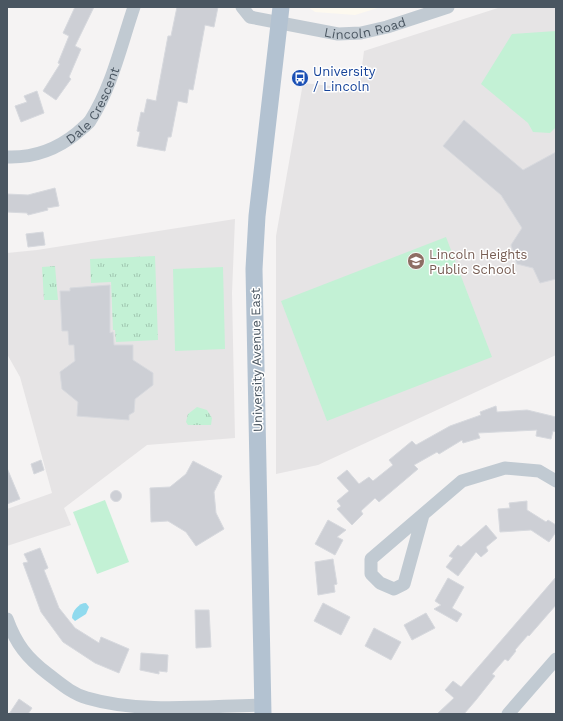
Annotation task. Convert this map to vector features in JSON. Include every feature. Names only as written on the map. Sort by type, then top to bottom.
[{"type":"main road","name":"University Avenue East","points":[[263,710],[254,269],[257,216],[280,15]]},
{"type":"street","name":"Dale Crescent","points":[[7,157],[20,158],[44,153],[67,141],[90,122],[107,86],[134,7]]},
{"type":"street","points":[[242,7],[250,17],[280,15]]},
{"type":"street","name":"Lincoln Road","points":[[280,15],[338,34],[361,33],[387,27],[448,7]]},
{"type":"street","points":[[423,515],[404,584],[394,589],[380,584],[371,574],[371,559],[423,515],[462,482],[505,468],[539,471],[556,481]]},
{"type":"street","points":[[7,619],[11,640],[28,658],[64,687],[86,698],[155,711],[263,710]]},
{"type":"street","points":[[508,714],[552,673],[556,659]]},
{"type":"shaded area","points":[[308,7],[381,7],[355,15],[315,12]]},
{"type":"shaded area","name":"Lincoln Heights Public School","points":[[501,7],[556,7],[556,355],[318,465],[276,474],[276,236],[303,83],[359,89],[364,51]]},
{"type":"shaded area","points":[[235,219],[232,293],[235,438],[147,445],[64,508],[71,525],[7,546],[7,509],[52,493],[20,377],[7,354],[7,253],[37,250]]},
{"type":"green space","points":[[556,31],[556,127],[550,133],[533,132],[528,123],[481,84],[512,34]]},
{"type":"green space","points":[[446,237],[492,357],[327,421],[281,301]]},
{"type":"green space","points":[[155,256],[158,340],[116,342],[115,330],[113,330],[111,282],[91,283],[90,259]]},
{"type":"green space","points":[[55,266],[58,300],[44,300],[42,267]]},
{"type":"green space","points":[[223,267],[225,349],[175,351],[173,269]]},
{"type":"green space","points":[[197,407],[207,410],[212,418],[211,425],[188,425],[186,422],[188,414]]},
{"type":"green space","points":[[105,500],[129,562],[97,574],[73,512]]},
{"type":"water","points":[[86,603],[89,607],[86,614],[75,621],[72,618],[72,615],[75,610],[81,604]]},
{"type":"building","points":[[75,7],[94,7],[75,46],[81,49],[69,77],[71,79],[56,100],[43,91],[60,64],[58,63],[69,36],[63,33]]},
{"type":"building","points":[[177,7],[218,7],[214,27],[205,25],[193,90],[189,89],[187,103],[178,101],[171,137],[168,137],[165,151],[137,146],[140,132],[137,131],[141,112],[144,113],[147,99],[156,101],[168,36],[171,36]]},
{"type":"building","points":[[37,91],[44,113],[21,122],[15,106],[27,102],[24,96]]},
{"type":"building","points":[[464,120],[523,170],[556,152],[556,279],[540,283],[533,268],[517,264],[511,245],[522,228],[501,195],[443,146]]},
{"type":"building","points":[[55,188],[59,206],[47,208],[48,210],[28,215],[27,213],[7,212],[7,194],[28,195]]},
{"type":"building","points":[[43,232],[45,245],[28,247],[26,234]]},
{"type":"building","points":[[110,285],[110,333],[113,332],[114,345],[133,345],[133,360],[153,373],[153,385],[135,399],[134,412],[129,415],[129,420],[77,416],[78,402],[62,389],[60,372],[75,361],[74,345],[69,345],[68,331],[62,331],[60,291],[70,291],[70,288]]},
{"type":"building","points":[[496,406],[497,412],[527,410],[556,417],[556,432],[553,431],[551,439],[536,436],[537,430],[478,433],[480,438],[463,443],[462,440],[439,454],[437,452],[414,465],[418,469],[379,502],[375,498],[361,511],[363,514],[352,525],[337,509],[341,506],[337,501],[349,491],[337,478],[347,470],[359,484],[369,477],[373,481],[393,465],[389,460],[412,441],[416,445],[450,426],[481,415],[480,412]]},
{"type":"building","points":[[41,460],[44,470],[34,474],[31,464]]},
{"type":"building","points":[[193,461],[222,476],[214,492],[216,513],[224,529],[196,546],[186,532],[168,521],[151,522],[150,488],[170,487],[186,474]]},
{"type":"building","points":[[7,468],[20,499],[7,504]]},
{"type":"building","points":[[116,490],[120,492],[122,496],[120,500],[116,502],[112,500],[110,496],[112,492]]},
{"type":"building","points":[[527,501],[527,510],[546,522],[548,520],[556,525],[556,532],[549,542],[531,530],[500,532],[498,509],[510,508],[509,503]]},
{"type":"building","points":[[328,520],[346,530],[337,537],[343,540],[335,555],[315,544]]},
{"type":"building","points":[[486,525],[497,538],[486,547],[488,551],[481,557],[476,552],[458,576],[446,567],[453,558],[449,556],[458,545],[461,547]]},
{"type":"building","points":[[40,548],[48,568],[44,570],[59,608],[75,628],[99,643],[101,637],[129,649],[119,673],[95,663],[63,642],[41,612],[23,563],[28,562],[24,554]]},
{"type":"building","points":[[333,559],[337,584],[334,585],[335,592],[318,595],[315,562]]},
{"type":"building","points":[[556,577],[556,605],[515,650],[516,651],[508,661],[505,659],[492,674],[495,676],[464,714],[437,714],[454,698],[445,690],[453,681],[461,687]]},
{"type":"building","points":[[448,578],[464,587],[452,608],[462,614],[457,622],[434,609],[441,605],[435,601]]},
{"type":"building","points":[[323,603],[350,617],[341,635],[314,621]]},
{"type":"building","points":[[195,610],[209,610],[211,647],[196,648]]},
{"type":"building","points":[[426,613],[435,628],[412,640],[404,625]]},
{"type":"building","points":[[374,628],[401,642],[391,660],[365,646]]},
{"type":"building","points":[[141,653],[168,655],[167,672],[159,671],[159,674],[140,670]]},
{"type":"building","points":[[19,699],[32,708],[28,714],[9,714]]},
{"type":"place","name":"University / Lincoln","points":[[300,78]]},
{"type":"place","name":"Lincoln Heights Public School","points":[[416,261]]}]
